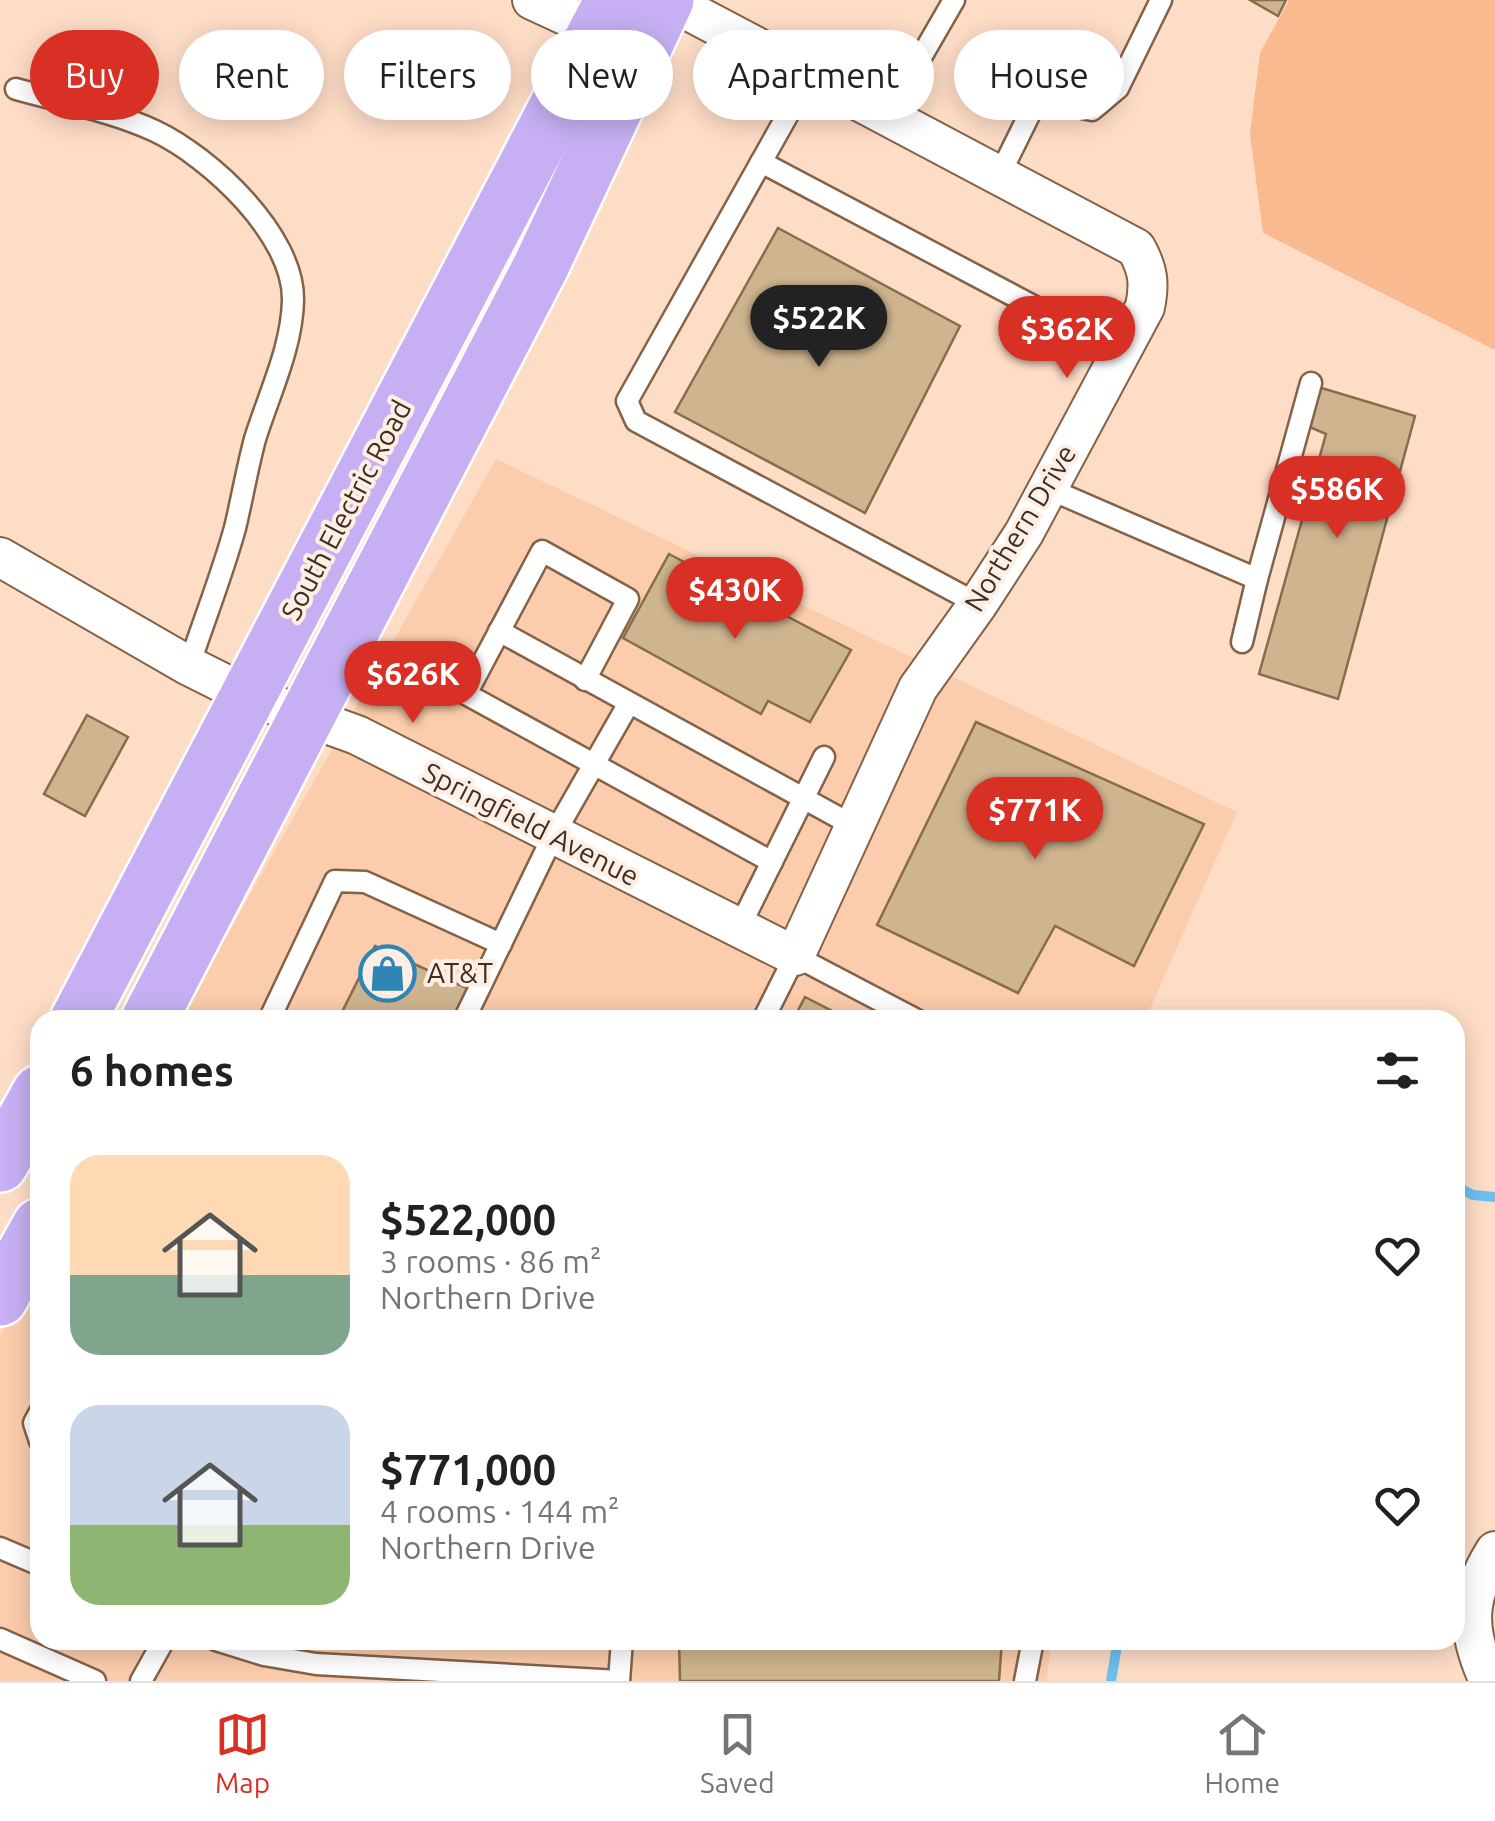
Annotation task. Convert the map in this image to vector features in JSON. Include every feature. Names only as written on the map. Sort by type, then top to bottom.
[{"type":"main road","points":[[154,1010],[541,266],[667,0]]},
{"type":"main road","name":"South Electric Road","points":[[83,1010],[605,15]]},
{"type":"main road","points":[[0,1164],[30,1110]]},
{"type":"main road","points":[[0,1298],[30,1244]]},
{"type":"street","points":[[532,0],[605,15]]},
{"type":"street","name":"Northern Drive","points":[[667,0],[724,30]]},
{"type":"street","name":"Northern Drive","points":[[795,956],[918,688],[978,604],[1048,488],[1144,307],[1150,286],[1146,266],[1136,248],[894,120]]},
{"type":"street","name":"Springfield Avenue","points":[[0,556],[189,666],[249,696],[356,735],[795,956]]},
{"type":"street","points":[[1489,1681],[1470,1632],[1475,1597],[1495,1551]]},
{"type":"lane","points":[[934,35],[954,0]]},
{"type":"lane","points":[[999,176],[1037,99],[1092,110],[1118,88],[1161,0]]},
{"type":"lane","points":[[16,89],[158,133],[212,171],[262,218],[290,270],[293,299],[289,336],[254,443],[234,531],[189,666]]},
{"type":"lane","points":[[785,120],[626,401],[636,421],[978,604]]},
{"type":"lane","points":[[761,162],[1120,352]]},
{"type":"lane","points":[[1242,642],[1311,383]]},
{"type":"lane","points":[[1048,488],[1257,579]]},
{"type":"lane","points":[[585,680],[628,599],[542,551],[466,694],[772,862]]},
{"type":"lane","points":[[499,631],[854,826]]},
{"type":"lane","points":[[469,1010],[553,836],[629,702]]},
{"type":"lane","points":[[739,928],[824,756]]},
{"type":"lane","points":[[274,1010],[336,881],[366,882],[501,944]]},
{"type":"lane","points":[[767,1010],[795,956],[899,1010]]},
{"type":"lane","points":[[0,1548],[30,1561]]},
{"type":"lane","points":[[0,1639],[95,1681]]},
{"type":"lane","points":[[142,1681],[159,1650]]},
{"type":"lane","points":[[246,1650],[331,1673],[619,1681],[621,1650]]},
{"type":"lane","points":[[1025,1681],[1031,1650]]},
{"type":"shaded area","points":[[1289,0],[1495,0],[1495,350],[1263,233],[1250,134],[1260,53]]},
{"type":"shaded area","points":[[496,459],[1237,812],[1149,1010],[185,1010]]},
{"type":"shaded area","points":[[30,1283],[30,1650],[1050,1650],[1047,1681],[0,1681],[0,1336]]},
{"type":"building","points":[[1250,0],[1286,0],[1278,16]]},
{"type":"building","points":[[778,228],[960,326],[865,513],[675,412]]},
{"type":"building","points":[[1315,386],[1415,416],[1338,699],[1259,674],[1326,434],[1305,425]]},
{"type":"building","points":[[669,554],[851,650],[810,722],[768,701],[761,714],[623,638]]},
{"type":"building","points":[[87,715],[128,737],[85,816],[44,794]]},
{"type":"building","points":[[976,722],[1204,824],[1134,966],[1055,926],[1018,993],[877,925]]},
{"type":"building","points":[[375,946],[469,989],[459,1010],[343,1010]]},
{"type":"building","points":[[805,997],[830,1010],[798,1010]]},
{"type":"building","points":[[679,1650],[1001,1650],[999,1681],[680,1681]]},
{"type":"waterway","points":[[1465,1191],[1495,1197]]},
{"type":"waterway","points":[[1111,1681],[1116,1650]]},
{"type":"place","name":"AT&T","points":[[388,973]]}]
